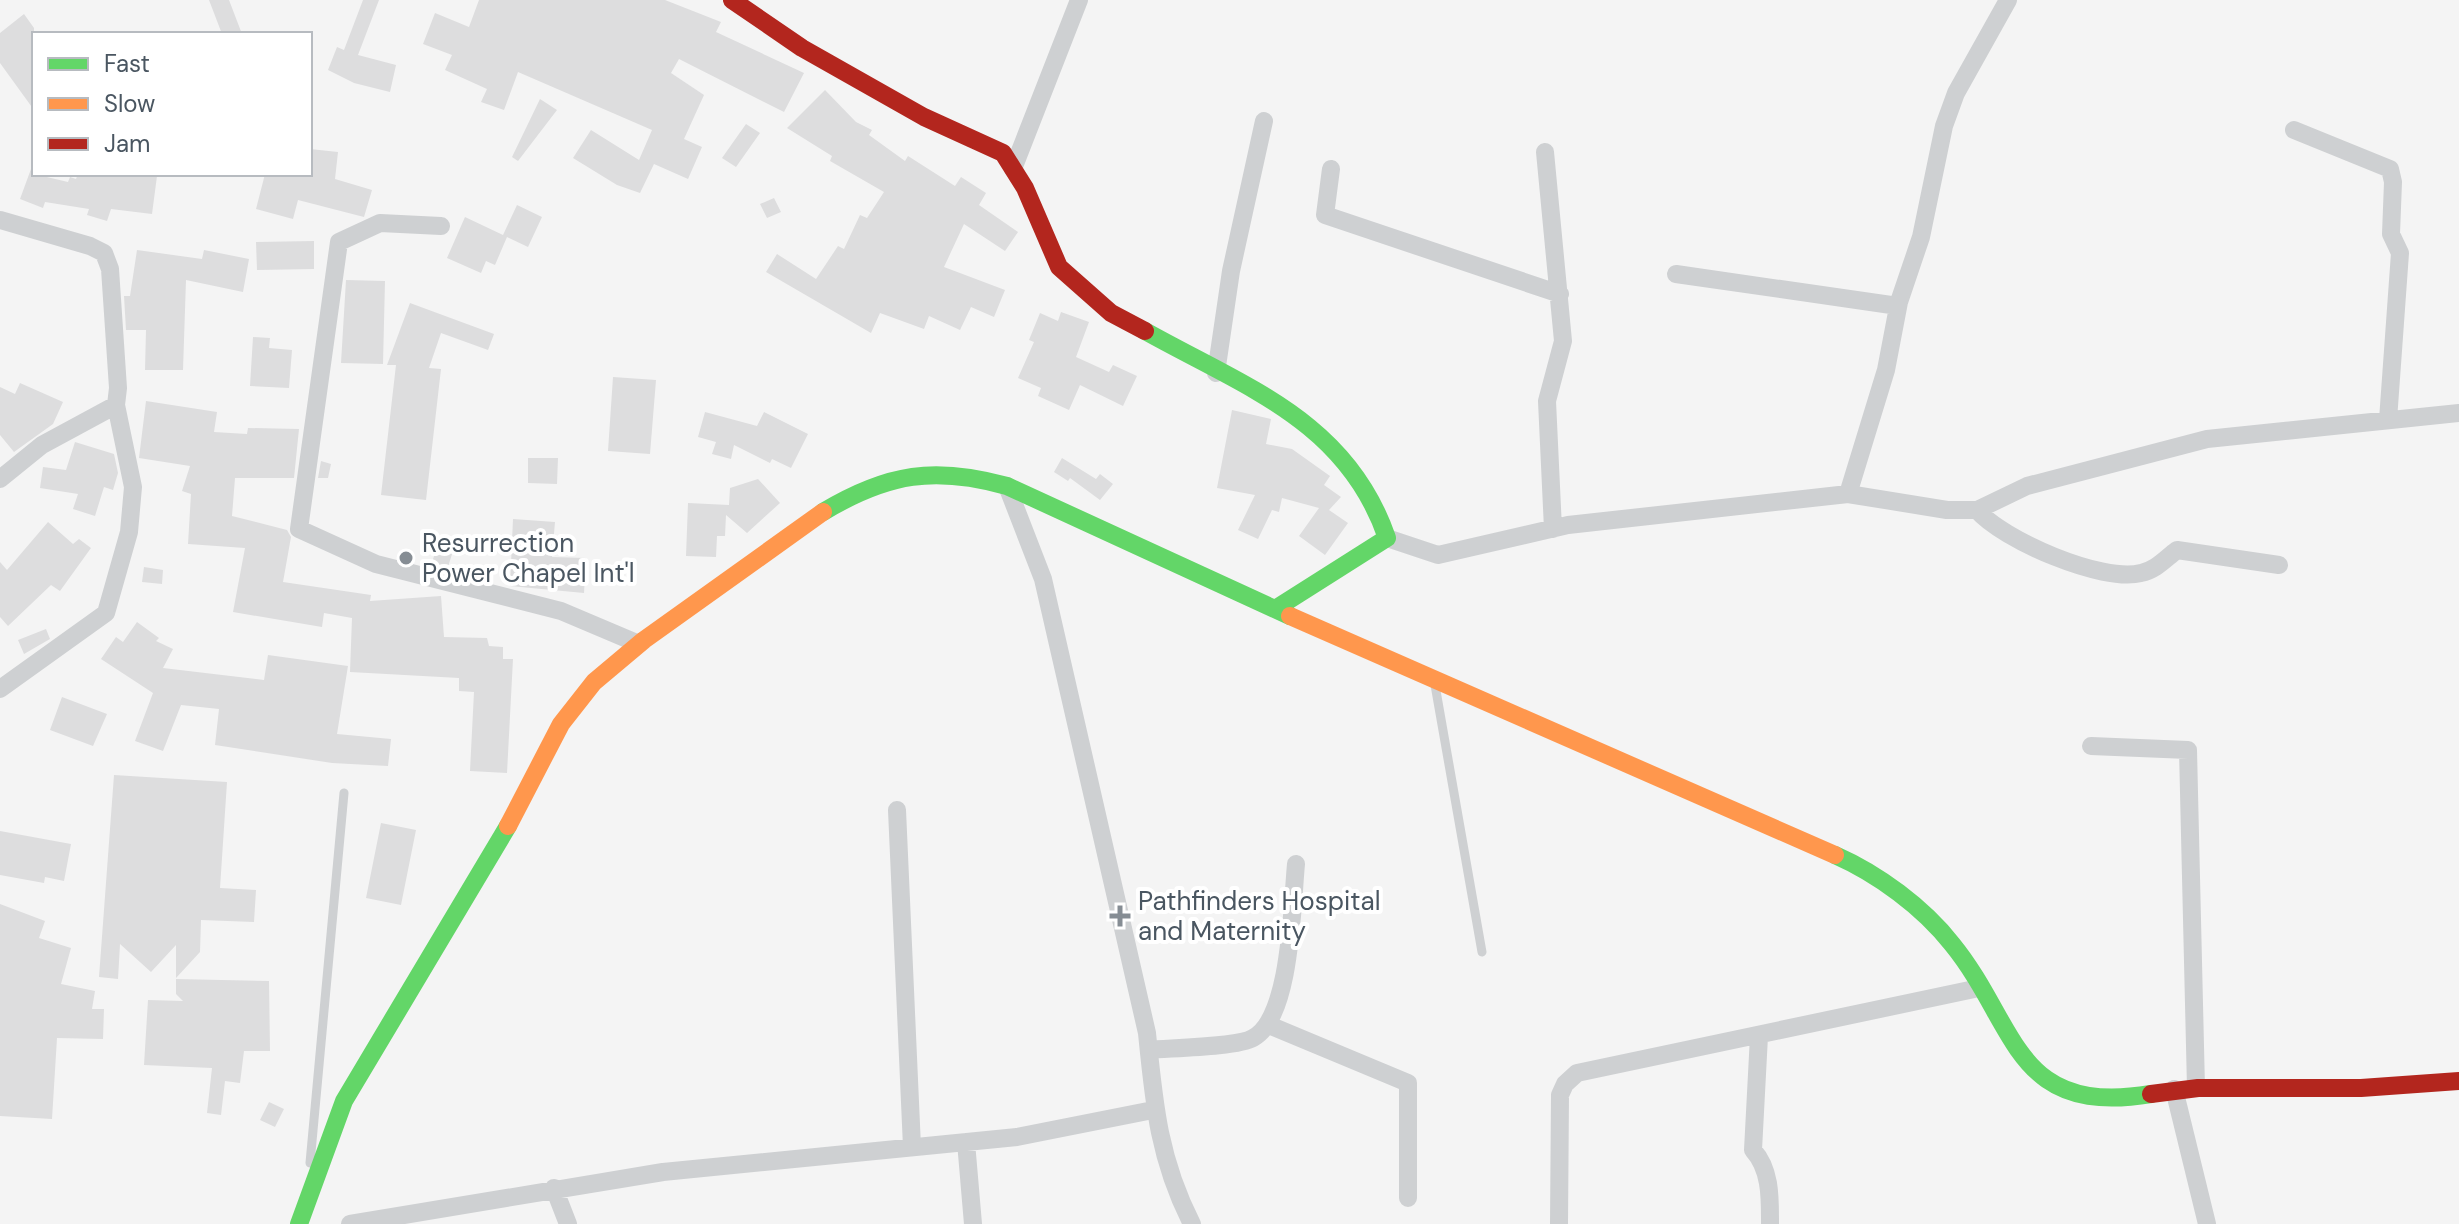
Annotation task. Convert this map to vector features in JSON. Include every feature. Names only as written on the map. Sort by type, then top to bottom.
[{"type":"street","points":[[1013,169],[1079,0]]},
{"type":"street","points":[[1848,494],[1886,370],[1898,306],[1921,237],[1944,126],[1962,83],[2008,0]]},
{"type":"street","points":[[734,1],[802,48],[924,117],[1003,153],[1025,188],[1059,267],[1111,313],[1293,413],[1338,450],[1377,509],[1387,538]]},
{"type":"street","points":[[1216,373],[1231,271],[1264,121]]},
{"type":"street","points":[[2294,130],[2390,169],[2393,182],[2391,234],[2400,253],[2388,420]]},
{"type":"street","points":[[1545,152],[1563,341],[1547,401],[1553,529]]},
{"type":"street","points":[[1331,169],[1325,215],[1560,294]]},
{"type":"street","points":[[0,220],[104,253],[110,269],[116,405],[133,487],[129,532],[106,613],[0,689]]},
{"type":"street","points":[[441,226],[380,223],[339,242],[299,529],[376,564],[561,611],[639,644]]},
{"type":"street","points":[[1676,274],[1898,306]]},
{"type":"street","points":[[0,479],[42,445],[116,405]]},
{"type":"street","points":[[1387,538],[1438,555],[1553,529],[1848,494],[1947,510],[1977,510],[2027,486],[2207,439],[2459,413]]},
{"type":"street","points":[[299,1224],[344,1101],[526,796],[545,751],[567,712],[639,644],[786,536],[859,494],[892,480],[929,473],[964,475],[1007,486],[1275,609],[1848,861],[1892,888],[1961,956],[2007,1039],[2040,1075],[2055,1086],[2097,1098],[2130,1099],[2174,1089],[2394,1086],[2459,1081]]},
{"type":"street","points":[[1007,486],[1043,579],[1149,1050],[1153,1110],[1172,1185],[1192,1224]]},
{"type":"street","points":[[1977,510],[1988,523],[2068,562],[2120,576],[2142,573],[2159,566],[2177,550],[2279,565]]},
{"type":"street","points":[[1275,609],[1387,538]]},
{"type":"street","points":[[2091,746],[2188,750],[2196,1088]]},
{"type":"street","points":[[897,810],[912,1147]]},
{"type":"street","points":[[1149,1050],[1251,1040],[1269,1025],[1287,961],[1296,864]]},
{"type":"street","points":[[1559,1224],[1560,1095],[1565,1084],[1577,1073],[1979,988]]},
{"type":"street","points":[[1269,1025],[1408,1083],[1408,1198]]},
{"type":"street","points":[[1759,1036],[1753,1150],[1764,1162],[1770,1195],[1770,1224]]},
{"type":"street","points":[[2174,1089],[2207,1224]]},
{"type":"street","points":[[350,1224],[663,1172],[1017,1137],[1153,1110]]},
{"type":"street","points":[[966,1142],[973,1224]]},
{"type":"street","points":[[554,1188],[568,1224]]},
{"type":"lane","points":[[1434,678],[1482,952]]},
{"type":"lane","points":[[306,1202],[344,793]]},
{"type":"building","points":[[209,0],[229,0],[241,32],[221,32]]},
{"type":"building","points":[[363,0],[379,0],[358,55],[396,65],[390,92],[354,83],[328,70],[337,47],[344,50]]},
{"type":"building","points":[[479,0],[665,0],[721,22],[716,32],[804,73],[784,112],[679,59],[671,73],[704,95],[684,139],[702,147],[688,179],[654,164],[640,193],[617,185],[573,158],[591,130],[639,160],[652,130],[518,72],[504,110],[481,102],[487,89],[445,70],[452,55],[423,44],[435,13],[469,27]]},
{"type":"building","points":[[24,14],[34,28],[32,107],[0,63],[0,33]]},
{"type":"building","points":[[825,90],[856,122],[872,130],[869,135],[905,161],[908,156],[955,186],[961,177],[986,193],[979,205],[1018,232],[1005,251],[964,224],[944,267],[1005,290],[994,317],[971,307],[960,330],[929,316],[924,329],[880,313],[871,333],[766,272],[777,254],[816,279],[838,246],[844,249],[860,215],[867,218],[884,192],[830,161],[832,156],[787,128]]},
{"type":"building","points":[[540,99],[557,110],[518,161],[512,157]]},
{"type":"building","points":[[746,124],[760,133],[736,167],[722,158]]},
{"type":"building","points":[[312,149],[338,152],[335,179],[372,190],[364,217],[298,200],[293,219],[256,209],[264,176],[312,176]]},
{"type":"building","points":[[31,169],[32,176],[68,182],[70,177],[76,179],[77,176],[157,176],[152,214],[111,209],[107,221],[87,215],[89,209],[45,202],[43,208],[20,199]]},
{"type":"building","points":[[774,198],[781,212],[767,218],[760,204]]},
{"type":"building","points":[[517,205],[542,217],[528,247],[507,237],[495,265],[486,261],[481,273],[447,258],[465,217],[503,235]]},
{"type":"building","points":[[314,241],[314,269],[257,270],[256,242]]},
{"type":"building","points":[[137,250],[202,259],[204,250],[249,259],[243,292],[186,280],[183,370],[145,370],[146,330],[126,330],[124,296],[130,296]]},
{"type":"building","points":[[346,280],[385,281],[383,364],[341,363]]},
{"type":"building","points":[[410,303],[494,334],[488,350],[441,333],[429,368],[441,369],[426,500],[381,495],[396,365],[387,365]]},
{"type":"building","points":[[1061,312],[1089,322],[1076,357],[1109,372],[1113,365],[1137,376],[1123,406],[1080,385],[1069,410],[1038,396],[1041,388],[1018,378],[1034,342],[1029,340],[1040,313],[1058,321]]},
{"type":"building","points":[[253,337],[270,338],[269,348],[292,350],[289,388],[250,386]]},
{"type":"building","points":[[613,377],[656,380],[650,454],[608,451]]},
{"type":"building","points":[[20,383],[63,402],[53,424],[14,452],[0,435],[0,387],[15,394]]},
{"type":"building","points":[[146,401],[217,412],[214,432],[247,434],[248,428],[299,429],[294,478],[235,478],[232,516],[287,530],[291,537],[283,582],[371,595],[370,601],[441,596],[444,637],[487,638],[489,646],[503,647],[503,659],[513,659],[507,773],[470,771],[474,692],[459,691],[459,678],[350,672],[352,618],[324,613],[322,627],[233,612],[245,548],[188,544],[191,494],[182,491],[190,466],[139,458]]},
{"type":"building","points":[[1232,410],[1271,419],[1266,444],[1292,449],[1330,476],[1324,485],[1341,497],[1329,510],[1348,523],[1325,555],[1299,536],[1319,508],[1282,498],[1279,512],[1272,510],[1258,539],[1238,530],[1255,495],[1217,488]]},
{"type":"building","points":[[705,412],[757,426],[764,412],[808,434],[791,468],[772,459],[770,463],[734,445],[731,459],[712,454],[716,442],[698,437]]},
{"type":"building","points":[[75,442],[114,454],[118,473],[113,490],[104,487],[95,516],[73,509],[78,494],[40,488],[43,467],[66,470]]},
{"type":"building","points":[[528,458],[558,458],[557,484],[528,483]]},
{"type":"building","points":[[1062,458],[1096,479],[1100,474],[1113,484],[1100,500],[1070,478],[1068,481],[1054,472]]},
{"type":"building","points":[[321,461],[331,464],[328,478],[318,478]]},
{"type":"building","points":[[758,479],[780,503],[747,533],[726,515],[725,536],[717,536],[716,557],[686,556],[688,503],[729,505],[730,488]]},
{"type":"building","points":[[513,519],[555,522],[552,557],[586,558],[584,593],[510,586]]},
{"type":"building","points":[[48,522],[73,544],[79,539],[91,548],[60,591],[51,585],[8,626],[0,617],[0,562],[7,570]]},
{"type":"building","points":[[437,546],[453,551],[447,570],[431,566]]},
{"type":"building","points":[[144,567],[163,570],[162,584],[142,582]]},
{"type":"building","points":[[137,622],[159,638],[156,641],[173,649],[163,668],[264,680],[268,655],[348,666],[337,734],[391,739],[388,766],[332,763],[215,745],[219,709],[181,705],[163,751],[135,741],[153,693],[101,659],[116,637],[123,642]]},
{"type":"building","points":[[46,629],[50,639],[24,654],[18,640]]},
{"type":"building","points":[[62,697],[107,714],[93,746],[50,730]]},
{"type":"building","points":[[114,775],[227,782],[220,888],[256,890],[254,922],[201,920],[200,952],[176,978],[176,945],[151,972],[120,944],[118,979],[99,977]]},
{"type":"building","points":[[381,823],[416,830],[401,905],[366,898]]},
{"type":"building","points":[[0,831],[71,844],[64,881],[45,877],[44,883],[0,875]]},
{"type":"building","points":[[0,904],[45,921],[39,938],[71,948],[61,984],[95,991],[92,1009],[104,1009],[103,1039],[57,1038],[52,1119],[0,1116]]},
{"type":"building","points":[[176,979],[269,981],[270,1051],[244,1051],[240,1083],[225,1081],[221,1115],[207,1113],[212,1068],[144,1065],[148,1000],[183,1001],[176,994]]},
{"type":"building","points":[[269,1102],[284,1109],[275,1127],[260,1120]]},
{"type":"traffic: fast","points":[[1145,331],[1255,390],[1288,412],[1319,436],[1346,464],[1369,498],[1387,538],[1275,609]]},
{"type":"traffic: fast","points":[[823,512],[891,481],[934,475],[981,480],[1007,486],[1290,616]]},
{"type":"traffic: fast","points":[[299,1224],[344,1101],[508,826]]},
{"type":"traffic: fast","points":[[1835,855],[1899,893],[1928,917],[1974,975],[2024,1058],[2045,1078],[2071,1092],[2106,1097],[2151,1094]]},
{"type":"traffic: slow","points":[[508,826],[561,724],[594,682],[644,640],[823,512]]},
{"type":"traffic: slow","points":[[1290,616],[1835,855]]},
{"type":"traffic: jam","points":[[732,0],[802,48],[924,117],[1003,153],[1025,188],[1059,267],[1111,313],[1145,331]]},
{"type":"traffic: jam","points":[[2151,1094],[2198,1088],[2361,1088],[2459,1081]]},
{"type":"place","name":"Resurrection Power Chapel Int'l","points":[[406,558]]},
{"type":"place","name":"Pathfinders Hospital and Maternity","points":[[1120,916]]}]
